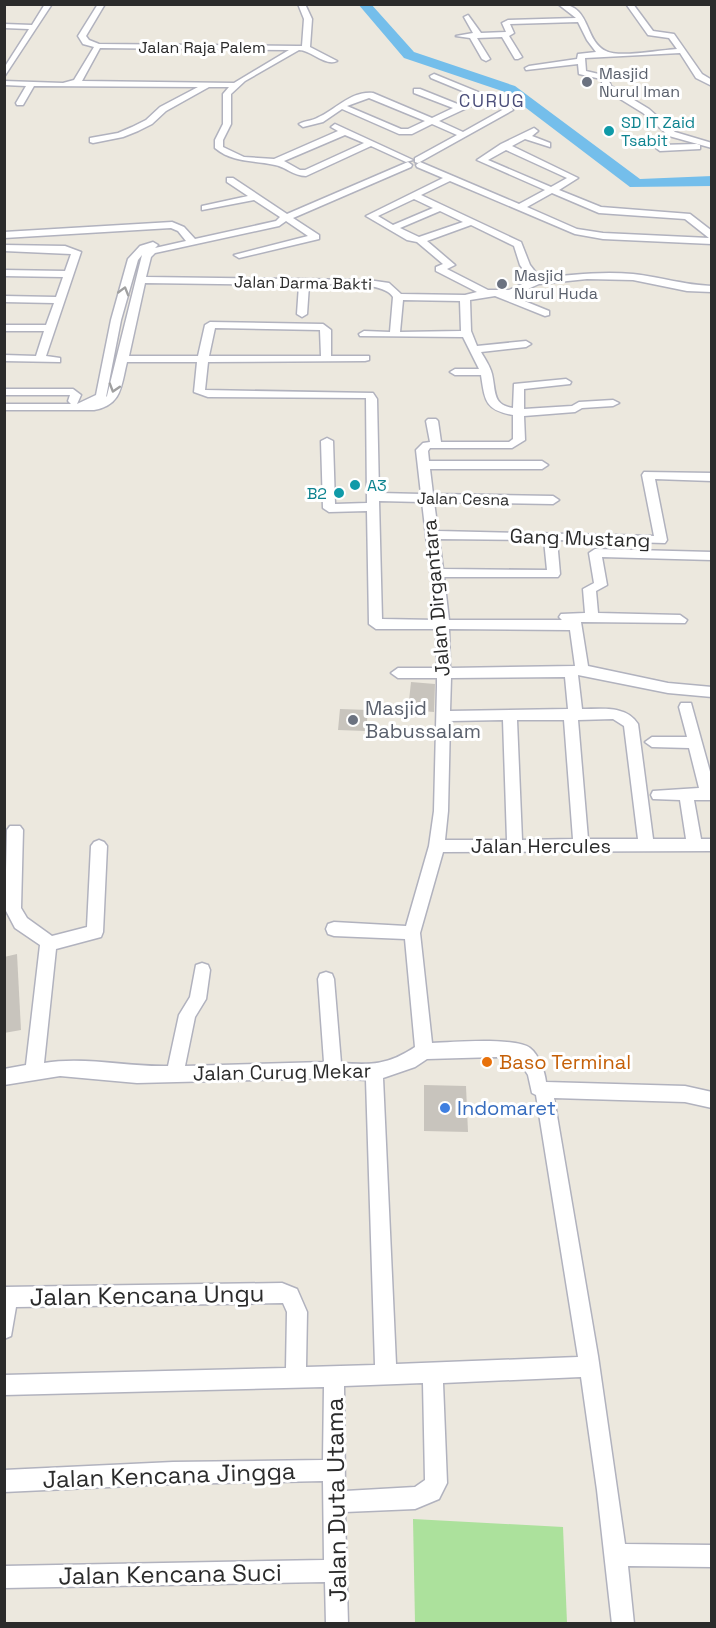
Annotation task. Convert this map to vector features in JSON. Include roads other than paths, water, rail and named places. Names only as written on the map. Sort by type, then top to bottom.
[{"type":"street","points":[[4,75],[49,4]]},
{"type":"street","points":[[76,83],[98,46],[82,38],[102,4]]},
{"type":"street","points":[[301,4],[308,19],[306,48],[333,61]]},
{"type":"street","points":[[561,4],[577,15],[588,38],[603,54]]},
{"type":"street","points":[[629,4],[651,33],[673,38],[702,79],[711,84]]},
{"type":"street","points":[[468,17],[486,59]]},
{"type":"street","points":[[460,36],[510,33],[506,24],[508,22],[580,20]]},
{"type":"street","points":[[4,26],[35,27]]},
{"type":"street","points":[[504,34],[518,57]]},
{"type":"street","name":"Jalan Raja Palem","points":[[98,46],[306,48]]},
{"type":"street","points":[[297,48],[286,57],[248,75],[227,94],[227,124],[219,140],[219,148],[242,159],[278,162],[298,173],[306,173],[371,143]]},
{"type":"street","points":[[682,51],[582,56],[582,72],[603,76],[607,87],[646,111],[672,134],[711,146]]},
{"type":"street","points":[[530,68],[581,61]]},
{"type":"street","points":[[4,400],[91,401],[101,396],[116,320],[137,253],[151,245],[191,240],[279,223],[285,218],[414,162],[509,110],[507,107],[435,76]]},
{"type":"street","points":[[702,79],[711,78]]},
{"type":"street","points":[[4,83],[237,85]]},
{"type":"street","points":[[93,141],[135,129],[149,122],[163,109],[210,83]]},
{"type":"street","points":[[20,104],[31,84]]},
{"type":"street","points":[[417,91],[459,108]]},
{"type":"street","points":[[303,124],[321,121],[341,106],[361,96],[370,95],[464,135]]},
{"type":"street","points":[[341,106],[403,132],[409,132],[484,97]]},
{"type":"street","points":[[321,121],[518,208],[585,234],[711,241]]},
{"type":"street","points":[[534,130],[481,159],[552,191],[604,211],[687,216],[711,236]]},
{"type":"street","points":[[278,162],[344,132]]},
{"type":"street","points":[[525,136],[547,145]]},
{"type":"street","points":[[660,148],[711,146]]},
{"type":"street","points":[[504,147],[573,177],[573,180],[518,208]]},
{"type":"street","points":[[450,178],[371,215],[420,240],[450,265],[439,269],[486,293]]},
{"type":"street","points":[[230,180],[316,237],[239,255]]},
{"type":"street","points":[[413,195],[518,244],[525,265],[537,281]]},
{"type":"street","points":[[205,208],[257,197]]},
{"type":"street","points":[[393,228],[440,208]]},
{"type":"street","points":[[420,240],[471,222]]},
{"type":"street","points":[[4,235],[172,225],[191,240]]},
{"type":"street","points":[[4,407],[104,405],[112,398],[148,254],[191,240]]},
{"type":"street","points":[[4,248],[74,250],[76,252],[40,359]]},
{"type":"street","points":[[4,273],[68,274]]},
{"type":"street","points":[[613,403],[579,405],[575,409],[518,412],[497,407],[490,398],[486,372],[467,334],[465,298],[486,293],[511,293],[537,281],[572,276],[615,276],[654,280],[687,288],[711,289]]},
{"type":"street","name":"Jalan Darma Bakti","points":[[142,280],[376,284],[390,286],[398,297],[465,298]]},
{"type":"street","points":[[302,314],[304,282]]},
{"type":"street","points":[[499,294],[545,313]]},
{"type":"street","points":[[395,335],[398,297]]},
{"type":"street","points":[[4,299],[59,300]]},
{"type":"street","points":[[212,313],[199,392],[370,397],[374,502]]},
{"type":"street","points":[[116,320],[132,320]]},
{"type":"street","points":[[210,325],[322,327],[326,330],[326,359]]},
{"type":"street","points":[[4,328],[49,328]]},
{"type":"street","points":[[364,334],[467,334]]},
{"type":"street","points":[[475,349],[526,344]]},
{"type":"street","points":[[4,358],[56,360]]},
{"type":"street","points":[[123,358],[365,358]]},
{"type":"street","points":[[455,372],[486,372]]},
{"type":"street","points":[[542,465],[424,465],[423,447],[512,445],[519,440],[518,386],[566,382]]},
{"type":"street","points":[[4,392],[73,392],[76,395],[74,401]]},
{"type":"street","points":[[432,421],[436,445]]},
{"type":"street","name":"Jalan Cesna","points":[[327,441],[329,507],[428,499],[553,500]]},
{"type":"street","name":"Jalan Dirgantara","points":[[424,465],[442,620],[444,673],[441,811],[437,846],[412,933],[424,1051]]},
{"type":"street","name":"Gang Mustang","points":[[431,535],[661,540],[648,475],[711,477]]},
{"type":"street","name":"Jalan Dirgantara","points":[[374,502],[376,624],[442,620]]},
{"type":"street","points":[[436,573],[554,574],[550,536]]},
{"type":"street","points":[[592,618],[589,589],[601,585],[596,553],[711,556]]},
{"type":"street","points":[[442,620],[573,621],[592,618],[680,620]]},
{"type":"street","points":[[573,621],[577,671],[574,715],[580,846]]},
{"type":"street","points":[[398,673],[577,671],[668,688],[711,692]]},
{"type":"street","points":[[658,795],[710,794],[686,708]]},
{"type":"street","points":[[510,715],[515,846]]},
{"type":"street","points":[[443,716],[620,715],[631,724],[646,846]]},
{"type":"street","points":[[652,742],[695,743]]},
{"type":"street","points":[[686,795],[695,846]]},
{"type":"street","points":[[15,830],[14,909],[21,923],[50,943],[95,932],[99,846]]},
{"type":"street","name":"Jalan Hercules","points":[[437,846],[711,845]]},
{"type":"street","points":[[334,929],[412,933]]},
{"type":"street","points":[[34,1071],[50,943]]},
{"type":"street","points":[[175,1074],[187,1015],[198,999],[202,970]]},
{"type":"street","points":[[326,979],[333,1070]]},
{"type":"street","name":"Jalan Curug Mekar","points":[[4,1077],[60,1068],[137,1075],[333,1070],[374,1072],[409,1061],[424,1051],[497,1049],[524,1054],[536,1072],[538,1087],[544,1090]]},
{"type":"street","points":[[374,1072],[386,1374]]},
{"type":"street","points":[[623,1623],[616,1555],[589,1367],[544,1090],[686,1094],[711,1100]]},
{"type":"street","name":"Jalan Kencana Ungu","points":[[6,1296],[267,1292],[290,1296],[297,1312],[296,1378]]},
{"type":"street","points":[[4,1329],[6,1296]]},
{"type":"street","points":[[4,1384],[334,1377],[589,1367]]},
{"type":"street","points":[[334,1503],[415,1498],[431,1491],[436,1483],[433,1373]]},
{"type":"street","name":"Jalan Duta Utama","points":[[334,1377],[337,1623]]},
{"type":"street","name":"Jalan Kencana Jingga","points":[[4,1481],[174,1473],[334,1470]]},
{"type":"street","points":[[616,1555],[711,1556]]},
{"type":"street","name":"Jalan Kencana Suci","points":[[4,1576],[336,1571]]},
{"type":"waterway","points":[[364,4],[409,55],[510,89],[636,184],[712,181]]},
{"type":"place","name":"Masjid Nurul Iman","points":[[587,82]]},
{"type":"place","name":"SD IT Zaid Tsabit","points":[[609,131]]},
{"type":"place","name":"Masjid Nurul Huda","points":[[502,284]]},
{"type":"place","name":"A3","points":[[355,485]]},
{"type":"place","name":"B2","points":[[339,493]]},
{"type":"place","name":"Masjid Babussalam","points":[[353,720]]},
{"type":"place","name":"Baso Terminal","points":[[487,1062]]},
{"type":"place","name":"Indomaret","points":[[445,1108]]},
{"type":"district","name":"CURUG","points":[[492,100]]}]
